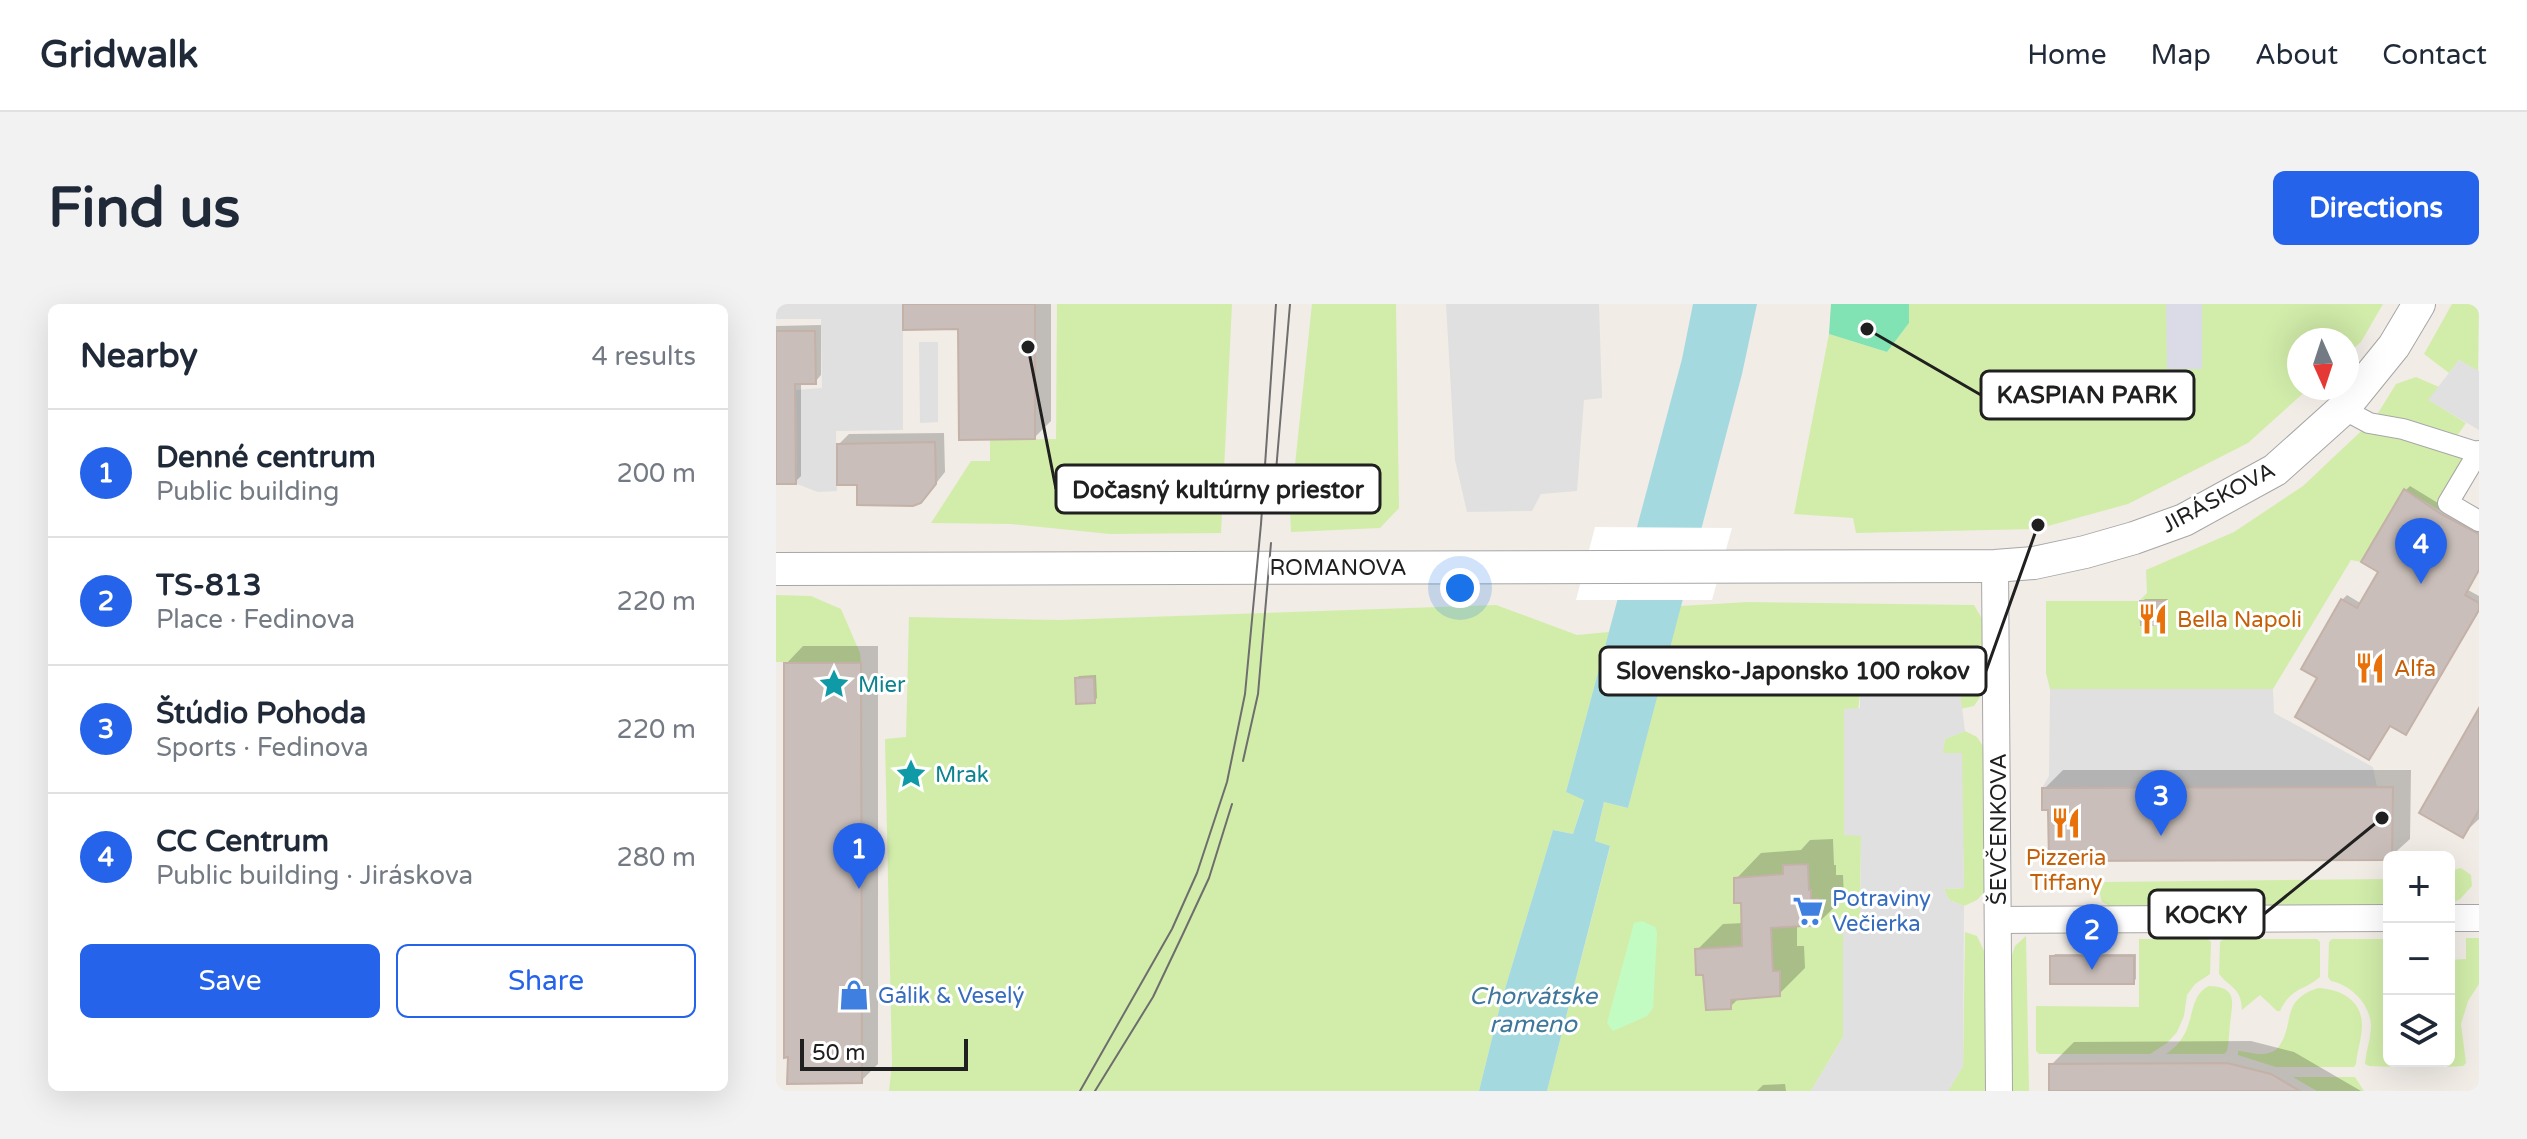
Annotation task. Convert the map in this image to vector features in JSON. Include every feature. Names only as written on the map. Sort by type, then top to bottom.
[{"type":"street","name":"JIRÁSKOVA","points":[[1995,566],[2034,563],[2085,552],[2184,520],[2275,470],[2343,409],[2394,346],[2419,304]]},
{"type":"street","points":[[2343,409],[2369,423],[2403,429],[2478,451],[2448,503],[2479,521]]},
{"type":"street","name":"ROMANOVA","points":[[776,569],[1995,566]]},
{"type":"street","name":"ŠEVČENKOVA","points":[[1995,566],[1999,1091]]},
{"type":"street","points":[[1999,920],[2383,918]]},
{"type":"green space","points":[[1057,304],[1232,304],[1221,533],[1110,534],[1011,524],[931,523],[971,461],[990,461],[990,440],[1056,439]]},
{"type":"green space","points":[[1312,304],[1396,304],[1399,508],[1380,528],[1291,532],[1290,512]]},
{"type":"green space","points":[[1831,304],[1909,304],[1909,323],[1887,352],[1829,334]]},
{"type":"green space","points":[[1909,304],[2383,304],[2359,344],[2359,328],[2287,328],[2287,400],[2296,400],[2248,443],[2128,504],[2037,529],[1856,533],[1853,518],[1794,514],[1829,334],[1887,352],[1909,323]]},
{"type":"green space","points":[[2452,304],[2479,304],[2478,371],[2459,360],[2449,373],[2424,354]]},
{"type":"green space","points":[[2416,377],[2439,387],[2429,400],[2466,423],[2448,449],[2465,457],[2439,510],[2404,489],[2361,562],[2351,560],[2273,689],[2050,689],[2046,673],[2046,601],[2139,601],[2147,593],[2146,570],[2234,532],[2303,486],[2375,418],[2396,384]]},
{"type":"green space","points":[[776,595],[811,596],[841,609],[860,653],[861,663],[776,662]]},
{"type":"green space","points":[[1748,602],[1974,605],[1984,622],[1985,690],[1974,706],[1960,709],[1959,692],[1860,693],[1844,835],[1861,835],[1860,931],[1843,932],[1843,1037],[1811,1091],[1547,1091],[1610,847],[1595,841],[1604,802],[1628,808],[1680,606]]},
{"type":"green space","points":[[1496,605],[1577,635],[1609,632],[1566,792],[1584,799],[1573,834],[1553,830],[1501,1002],[1479,1091],[889,1091],[892,1064],[885,739],[906,737],[909,617],[1059,620]]},
{"type":"green space","points":[[1965,731],[1977,737],[1985,749],[1987,889],[1977,900],[1964,906],[1949,900],[1944,889],[1964,888],[1961,753],[1942,754],[1945,739]]},
{"type":"green space","points":[[2461,868],[2471,875],[2472,886],[2455,902],[2455,870]]},
{"type":"green space","points":[[2383,879],[2383,907],[2114,908],[2102,902],[2100,894],[2105,882]]},
{"type":"green space","points":[[1642,921],[1655,927],[1657,933],[1653,1008],[1647,1016],[1613,1031],[1607,1023],[1634,923]]},
{"type":"green space","points":[[1965,932],[1977,936],[1986,955],[1986,1091],[1948,1091],[1963,1066]]},
{"type":"green space","points":[[2026,936],[2029,1091],[2010,1091],[2010,961],[2015,946]]},
{"type":"green space","points":[[2466,938],[2479,938],[2479,984],[2468,1001],[2461,1024],[2466,1063],[2455,1066],[2455,960],[2466,959]]},
{"type":"green space","points":[[2139,939],[2208,939],[2211,942],[2210,974],[2195,984],[2187,995],[2184,1016],[2177,1032],[2150,1054],[2039,1054],[2036,1051],[2036,1006],[2139,1007]]},
{"type":"green space","points":[[2223,939],[2317,939],[2320,942],[2320,977],[2293,993],[2280,1011],[2260,995],[2242,1010],[2237,992],[2219,974],[2220,942]]},
{"type":"green space","points":[[2332,939],[2383,939],[2383,1067],[2365,1064],[2370,1017],[2358,997],[2328,977],[2329,942]]},
{"type":"green space","points":[[2209,986],[2225,989],[2232,998],[2227,1051],[2224,1054],[2166,1054],[2184,1036],[2201,991]]},
{"type":"green space","points":[[2318,988],[2342,994],[2358,1009],[2362,1030],[2354,1067],[2276,1067],[2238,1055],[2238,1051],[2261,1054],[2276,1050],[2286,1032],[2293,1007],[2306,993]]},
{"type":"green space","points":[[2293,1077],[2355,1077],[2364,1091],[2317,1091]]},
{"type":"shaded area","points":[[776,304],[903,304],[903,430],[836,431],[837,491],[818,492],[797,484],[796,390],[822,388],[821,319],[776,319]]},
{"type":"shaded area","points":[[1446,304],[1599,304],[1602,398],[1584,400],[1577,491],[1541,494],[1532,511],[1467,512],[1455,460]]},
{"type":"shaded area","points":[[2166,304],[2202,304],[2202,369],[2167,369]]},
{"type":"shaded area","points":[[919,342],[938,342],[938,422],[920,423]]},
{"type":"shaded area","points":[[2459,360],[2479,371],[2479,430],[2428,400]]},
{"type":"shaded area","points":[[2050,689],[2273,689],[2274,713],[2373,767],[2377,787],[2042,788],[2049,776]]},
{"type":"shaded area","points":[[1960,692],[1965,731],[1945,739],[1943,753],[1962,753],[1964,888],[1944,889],[1949,900],[1964,906],[1963,1066],[1948,1091],[1811,1091],[1843,1037],[1843,931],[1860,931],[1861,836],[1844,835],[1844,709],[1860,708],[1860,693]]},
{"type":"water","name":"Chorvátske rameno","points":[[1693,304],[1757,304],[1742,374],[1628,808],[1604,802],[1595,841],[1610,846],[1547,1091],[1479,1091],[1501,1002],[1553,830],[1573,834],[1584,800],[1566,792],[1682,359]]},
{"type":"pier","points":[[1595,527],[1732,528],[1712,600],[1576,600]]},
{"type":"building","points":[[903,304],[1035,304],[1035,439],[959,440],[958,329],[903,330]]},
{"type":"building","points":[[776,331],[815,331],[816,384],[795,384],[796,484],[776,484]]},
{"type":"building","points":[[935,442],[936,484],[921,503],[913,506],[857,505],[857,485],[837,485],[837,444]]},
{"type":"building","points":[[2404,489],[2441,514],[2479,534],[2479,570],[2465,595],[2479,603],[2479,610],[2406,735],[2390,726],[2369,760],[2295,717],[2317,678],[2301,669],[2341,599],[2357,608],[2378,572],[2361,562]]},
{"type":"building","points":[[2140,601],[2166,601],[2166,625],[2141,625]]},
{"type":"building","points":[[784,663],[861,663],[862,1083],[787,1084],[788,1057],[784,1058]]},
{"type":"building","points":[[1094,677],[1095,703],[1076,704],[1075,678]]},
{"type":"building","points":[[2479,708],[2479,810],[2463,838],[2419,813]]},
{"type":"building","points":[[2393,787],[2392,851],[2383,851],[2383,860],[2049,861],[2048,810],[2042,810],[2042,788]]},
{"type":"building","points":[[1808,864],[1811,900],[1818,899],[1819,925],[1771,928],[1773,971],[1780,971],[1780,996],[1731,1000],[1731,1009],[1706,1010],[1703,975],[1696,975],[1695,949],[1742,946],[1741,903],[1734,903],[1734,878],[1783,874],[1783,865]]},
{"type":"building","points":[[2050,956],[2134,956],[2134,984],[2050,984]]},
{"type":"building","points":[[2227,1063],[2271,1074],[2300,1091],[2049,1091],[2049,1064]]},
{"type":"tram line","points":[[1080,1091],[1172,929],[1197,873],[1227,782],[1245,694],[1261,524],[1276,304]]},
{"type":"tram line","points":[[1273,507],[1290,304]]},
{"type":"tram line","points":[[1243,761],[1258,694],[1271,543]]},
{"type":"tram line","points":[[1095,1091],[1153,997],[1209,878],[1232,804]]},
{"type":"place","name":"KASPIAN PARK","points":[[1867,329]]},
{"type":"place","name":"Dočasný kultúrny priestor","points":[[1028,347]]},
{"type":"place","name":"Slovensko-Japonsko 100 rokov","points":[[2038,525]]},
{"type":"place","name":"CC Centrum","points":[[2421,584]]},
{"type":"place","name":"Bella Napoli","points":[[2153,619]]},
{"type":"place","name":"Alfa","points":[[2370,668]]},
{"type":"place","name":"Mier","points":[[834,684]]},
{"type":"place","name":"Mrak","points":[[911,774]]},
{"type":"place","name":"KOCKY","points":[[2382,818]]},
{"type":"place","name":"Pizzeria Tiffany","points":[[2066,823]]},
{"type":"place","name":"Štúdio Pohoda","points":[[2161,836]]},
{"type":"place","name":"Denné centrum","points":[[859,889]]},
{"type":"place","name":"Potraviny Večierka","points":[[1808,911]]},
{"type":"place","name":"TS-813","points":[[2092,970]]},
{"type":"place","name":"Gálik & Veselý","points":[[854,995]]}]
